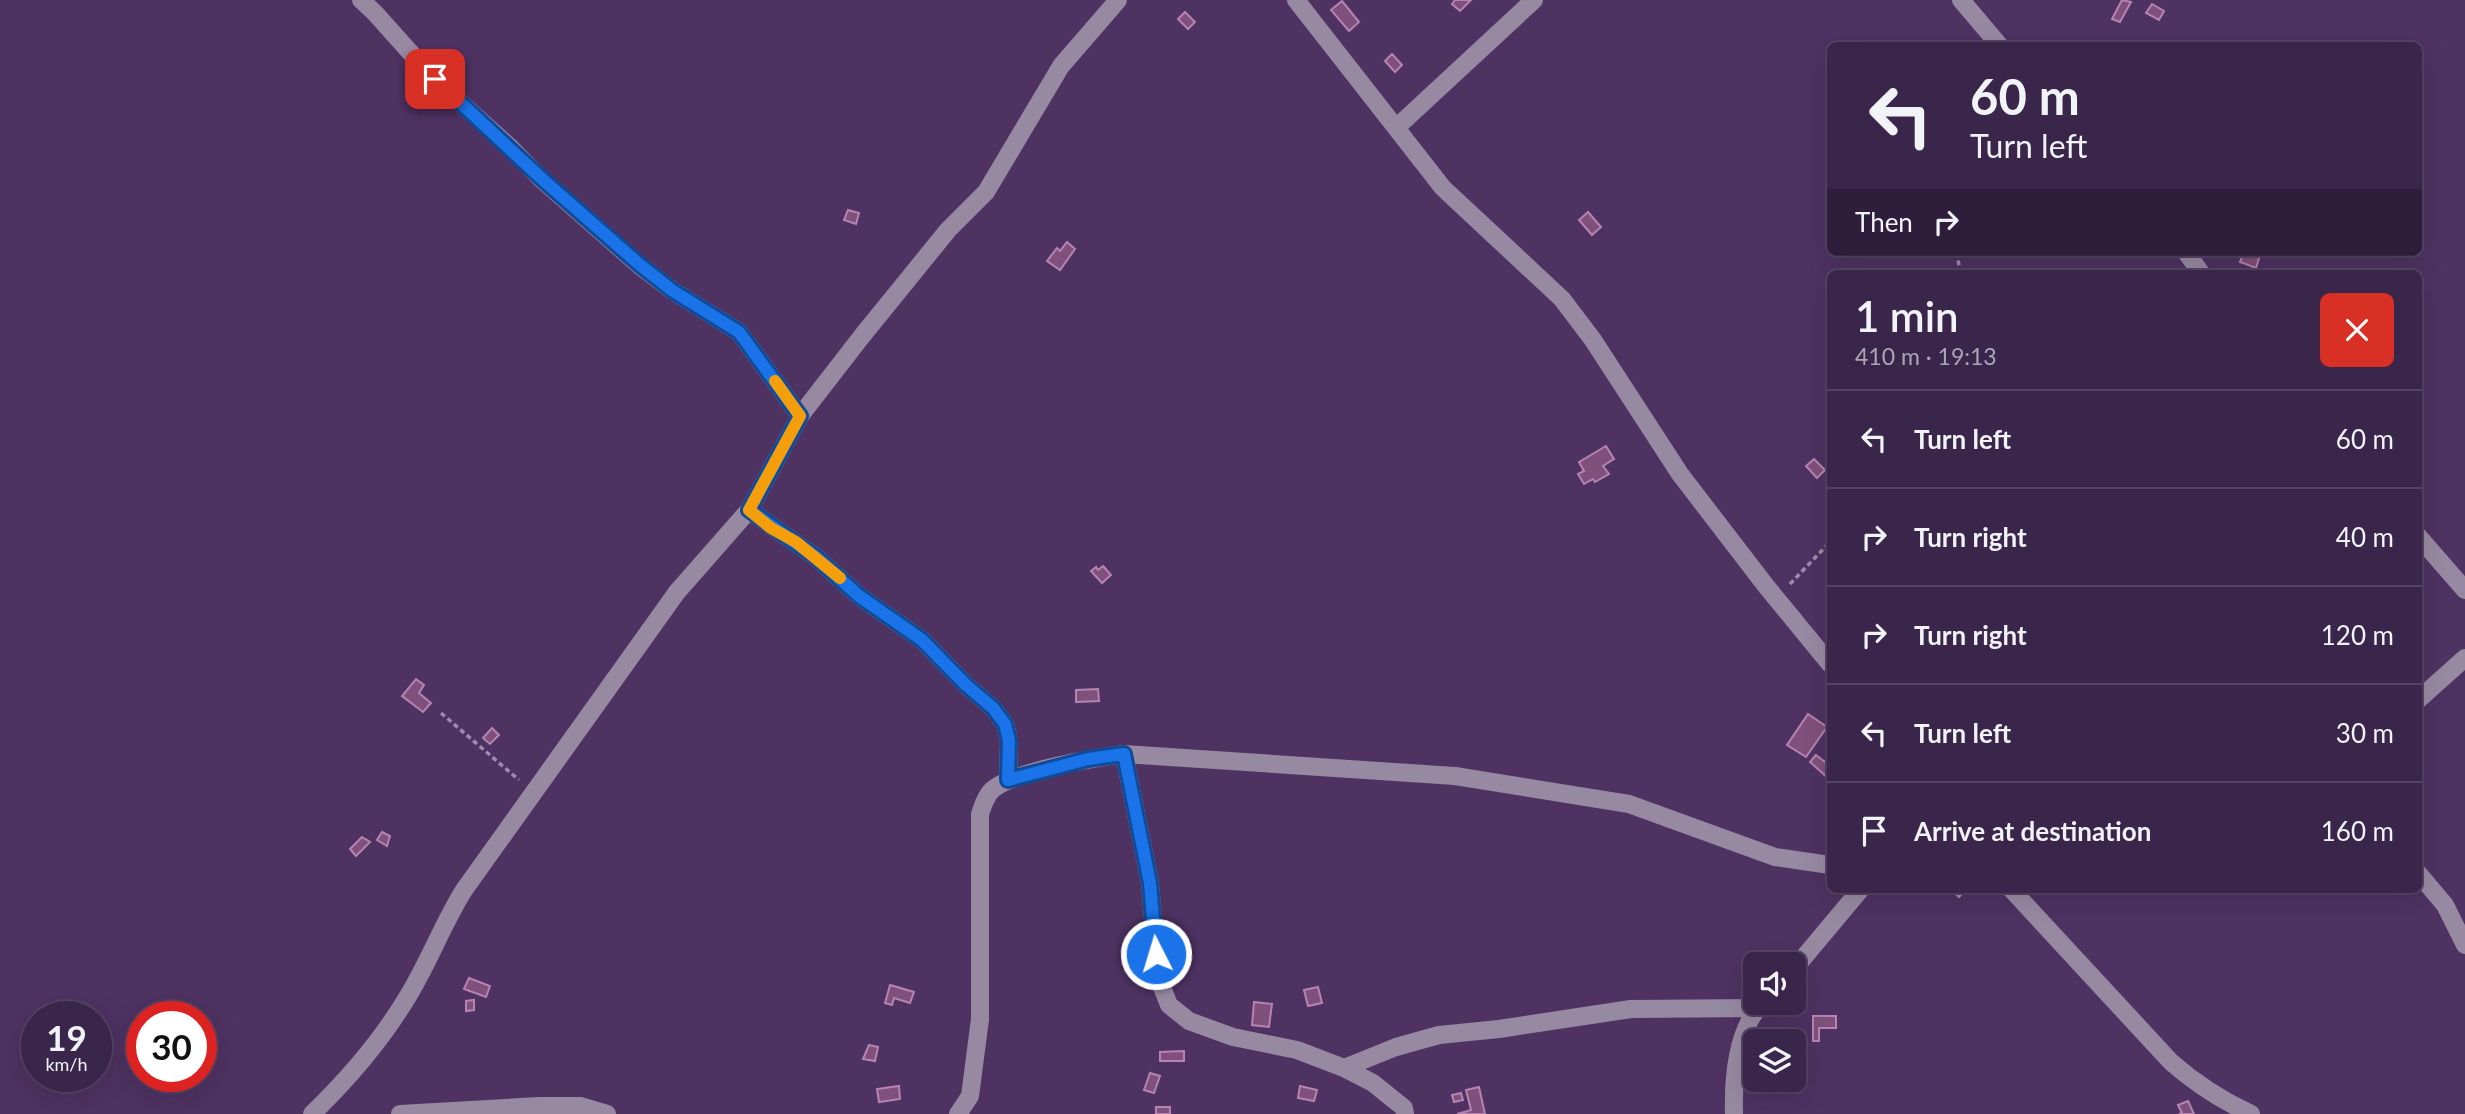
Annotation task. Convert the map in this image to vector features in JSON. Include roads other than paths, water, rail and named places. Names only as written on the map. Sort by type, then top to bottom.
[{"type":"street","points":[[361,0],[435,79],[541,178],[651,274],[739,332],[800,416]]},
{"type":"street","points":[[312,1114],[371,1050],[432,954],[448,915],[533,792],[677,593],[749,510],[800,416],[948,230],[986,192],[1062,66],[1118,0]]},
{"type":"street","points":[[1296,0],[1443,188],[1562,299],[1593,340],[1681,474],[1827,660]]},
{"type":"street","points":[[1397,127],[1534,0]]},
{"type":"street","points":[[1961,0],[1997,42]]},
{"type":"street","points":[[2189,256],[2200,270]]},
{"type":"street","points":[[749,510],[817,558],[859,596],[922,640],[993,708],[1005,724],[1009,740],[1008,780]]},
{"type":"street","points":[[2422,541],[2465,590]]},
{"type":"street","points":[[2422,696],[2465,658]]},
{"type":"street","points":[[1124,754],[1150,883],[1158,977],[1169,1005],[1189,1021],[1222,1033],[1297,1050],[1345,1068],[1373,1083],[1404,1108],[1405,1114]]},
{"type":"street","points":[[958,1114],[970,1096],[981,1020],[980,814],[991,790],[1008,780],[1088,759],[1124,754],[1455,776],[1629,804],[1775,858],[1827,865]]},
{"type":"street","points":[[2422,878],[2445,905],[2465,945]]},
{"type":"street","points":[[1806,955],[1858,893]]},
{"type":"street","points":[[2015,893],[2171,1062],[2196,1084],[2233,1109],[2251,1114]]},
{"type":"street","points":[[1345,1068],[1396,1047],[1439,1035],[1499,1029],[1631,1009],[1743,1006]]},
{"type":"street","points":[[1734,1114],[1733,1096],[1739,1047],[1755,1015]]},
{"type":"street","points":[[400,1114],[539,1106],[580,1106],[607,1114]]}]
